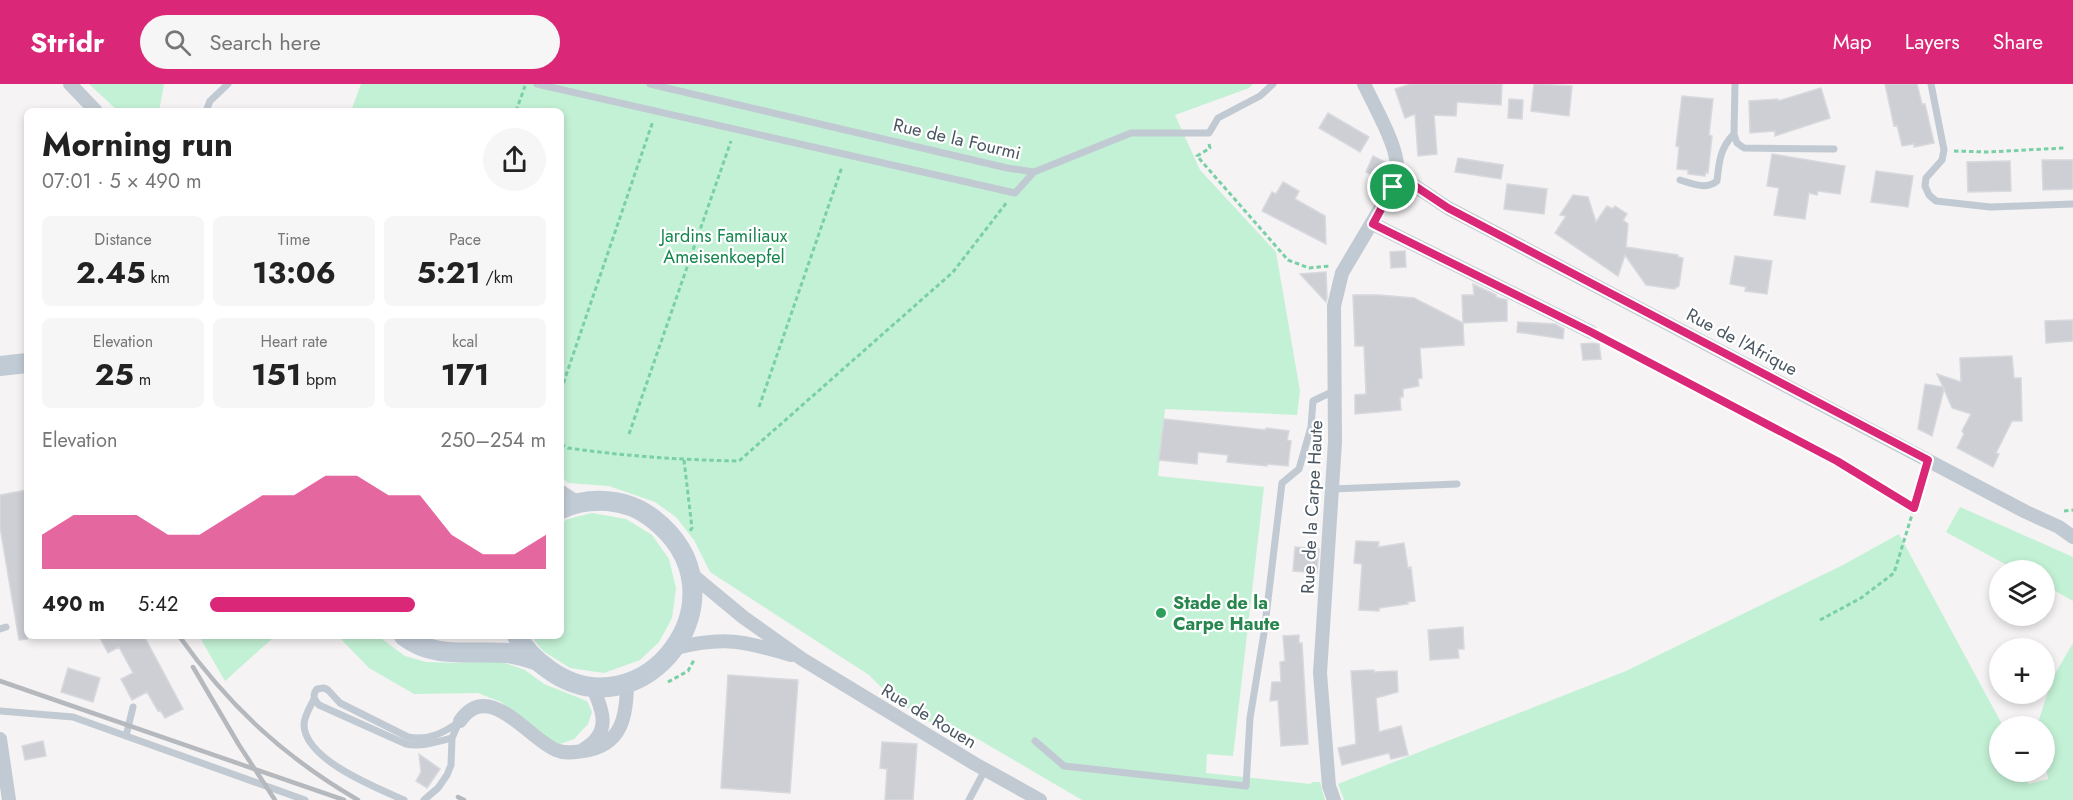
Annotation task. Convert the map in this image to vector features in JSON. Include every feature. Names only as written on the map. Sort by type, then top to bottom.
[{"type":"main road","points":[[0,366],[24,363]]},
{"type":"main road","points":[[519,639],[535,660],[557,676],[574,683],[611,686],[649,673],[663,662],[676,648],[687,626],[691,609],[690,573],[677,542],[665,528],[646,513],[612,501],[569,506]]},
{"type":"main road","points":[[408,639],[414,644],[443,652],[510,653],[535,660]]},
{"type":"street","points":[[70,84],[93,108]]},
{"type":"street","points":[[1364,84],[1387,133],[1397,163],[1397,174]]},
{"type":"street","name":"Rue de la Carpe Haute","points":[[1334,800],[1329,786],[1320,673],[1335,442],[1334,306],[1342,273],[1373,224],[1393,187],[1397,174]]},
{"type":"street","name":"Rue de l'Afrique","points":[[1397,174],[1448,208],[2059,527],[2073,537]]},
{"type":"street","points":[[1373,224],[1591,332]]},
{"type":"street","name":"Rue de Rouen","points":[[690,573],[743,617],[802,659],[985,770],[1040,800]]},
{"type":"street","name":"Rue de Rouen","points":[[676,648],[705,641],[736,641],[802,659]]},
{"type":"street","points":[[460,722],[464,715],[476,708],[485,706],[495,708],[506,713],[558,751],[570,753],[594,750],[612,741],[620,728],[624,716],[627,682]]},
{"type":"street","points":[[580,752],[595,742],[604,718],[592,686]]},
{"type":"street","points":[[0,739],[9,800]]},
{"type":"lane","points":[[207,108],[210,101],[228,84]]},
{"type":"lane","points":[[537,84],[1015,193],[1034,172]]},
{"type":"lane","name":"Rue de la Fourmi","points":[[650,84],[1007,168],[1034,172],[1131,133],[1209,133]]},
{"type":"lane","points":[[1209,133],[1218,118],[1260,96],[1273,84]]},
{"type":"lane","points":[[1735,84],[1734,135],[1737,143],[1744,148],[1834,149]]},
{"type":"lane","points":[[1930,84],[1944,150],[1942,160],[1926,178],[1925,186],[1929,195],[1936,201],[1990,207],[2073,204]]},
{"type":"lane","points":[[1680,180],[1702,186],[1712,186],[1717,181],[1720,156],[1725,142],[1734,135]]},
{"type":"lane","points":[[1035,741],[1064,766],[1246,786],[1250,718],[1264,633],[1282,483],[1299,469],[1311,427],[1313,400],[1334,391]]},
{"type":"lane","points":[[1332,489],[1457,484]]},
{"type":"lane","points":[[404,800],[339,768],[317,751],[304,726],[317,689],[328,690],[340,703],[408,737],[417,739],[438,735],[460,722]]},
{"type":"lane","points":[[314,699],[319,705],[406,744],[415,746],[452,738]]},
{"type":"lane","points":[[126,736],[133,707]]},
{"type":"lane","points":[[0,711],[73,717],[305,800]]},
{"type":"lane","points":[[424,800],[438,788],[447,775],[451,765],[452,738],[460,722]]},
{"type":"lane","points":[[970,800],[985,770]]},
{"type":"path","points":[[517,108],[526,84]]},
{"type":"path","points":[[564,381],[657,111]]},
{"type":"path","points":[[629,434],[735,129]]},
{"type":"path","points":[[1209,133],[1210,148],[1197,156],[1288,260],[1309,268],[1347,265]]},
{"type":"path","points":[[1944,150],[1988,152],[2064,148]]},
{"type":"path","points":[[759,407],[846,154]]},
{"type":"path","points":[[564,446],[624,456],[739,461],[953,272],[1015,193]]},
{"type":"path","points":[[1591,332],[1837,461],[1914,508]]},
{"type":"path","points":[[677,542],[692,528],[684,460]]},
{"type":"path","points":[[1820,620],[1861,598],[1894,573],[1928,460]]},
{"type":"path","points":[[667,682],[688,672],[705,641]]},
{"type":"green space","points":[[89,84],[164,84],[160,108],[115,108]]},
{"type":"green space","name":"Jardins Familiaux Ameisenkoepfel","points":[[361,84],[1253,84],[1249,88],[1175,115],[1200,170],[1276,252],[1300,391],[1297,415],[1165,409],[1158,476],[1264,487],[1233,756],[1207,754],[1206,773],[1311,784],[1320,782],[1325,800],[1082,800],[966,732],[945,731],[894,700],[869,675],[710,572],[694,540],[676,517],[655,502],[609,486],[568,483],[564,479],[564,108],[352,108]]},
{"type":"green space","points":[[1960,507],[2073,557],[2073,601],[2055,591],[2055,560],[1998,560],[1946,532]]},
{"type":"green space","points":[[592,513],[626,519],[652,535],[669,559],[676,588],[672,618],[659,642],[640,660],[604,673],[570,668],[543,651],[533,639],[564,639],[564,521]]},
{"type":"green space","points":[[1899,534],[1989,704],[1998,716],[1989,716],[1989,782],[2028,782],[2029,784],[2055,782],[2055,716],[2040,716],[2044,704],[2055,704],[2055,674],[2073,643],[2073,800],[1344,800],[1338,784],[1626,671],[1843,565]]},
{"type":"green space","points":[[201,639],[272,639],[225,681]]},
{"type":"green space","points":[[341,639],[382,639],[405,656],[426,662],[499,661],[525,670],[544,684],[587,701],[592,712],[588,724],[574,739],[560,744],[545,740],[501,702],[478,693],[414,694],[369,668]]},
{"type":"building","points":[[1411,84],[1502,84],[1501,105],[1457,102],[1456,116],[1434,115],[1437,154],[1418,156],[1415,114],[1405,118],[1395,89]]},
{"type":"building","points":[[1534,84],[1572,86],[1569,116],[1531,111]]},
{"type":"building","points":[[1885,84],[1917,84],[1922,104],[1925,104],[1934,143],[1914,147],[1914,144],[1902,146],[1897,125],[1894,126]]},
{"type":"building","points":[[1821,88],[1830,118],[1775,136],[1775,131],[1750,133],[1749,101],[1778,99],[1778,101]]},
{"type":"building","points":[[1682,96],[1713,99],[1709,135],[1712,136],[1708,173],[1706,172],[1705,176],[1688,174],[1688,170],[1677,169],[1679,147],[1676,146]]},
{"type":"building","points":[[1509,99],[1523,100],[1522,119],[1508,118]]},
{"type":"building","points":[[1328,113],[1369,137],[1360,152],[1319,128]]},
{"type":"building","points":[[1772,154],[1845,166],[1840,194],[1818,191],[1817,195],[1809,193],[1805,219],[1774,215],[1779,188],[1767,186]]},
{"type":"building","points":[[1373,156],[1385,162],[1378,178],[1366,172]]},
{"type":"building","points":[[1458,158],[1503,165],[1501,179],[1455,172]]},
{"type":"building","points":[[2042,160],[2073,160],[2073,189],[2043,190]]},
{"type":"building","points":[[2010,161],[2011,191],[1968,192],[1967,162]]},
{"type":"building","points":[[1876,171],[1913,176],[1908,207],[1871,202]]},
{"type":"building","points":[[1283,182],[1299,191],[1295,199],[1325,216],[1326,244],[1262,211],[1272,192],[1276,194]]},
{"type":"building","points":[[1507,184],[1547,189],[1544,214],[1504,209]]},
{"type":"building","points":[[1573,195],[1588,197],[1596,222],[1607,206],[1613,209],[1615,206],[1627,214],[1623,220],[1628,224],[1626,247],[1678,255],[1683,258],[1679,286],[1674,289],[1646,285],[1625,255],[1618,276],[1555,233],[1566,216],[1560,215]]},
{"type":"building","points":[[1405,251],[1406,267],[1391,268],[1390,252]]},
{"type":"building","points":[[1735,256],[1772,261],[1767,294],[1745,291],[1746,287],[1730,284]]},
{"type":"building","points":[[1326,272],[1327,298],[1326,302],[1300,274]]},
{"type":"building","points":[[1473,284],[1496,297],[1507,300],[1507,321],[1463,323],[1462,295],[1474,295]]},
{"type":"building","points":[[1353,295],[1414,298],[1463,323],[1464,345],[1420,348],[1422,378],[1418,379],[1419,386],[1403,389],[1403,397],[1400,397],[1401,410],[1355,414],[1355,395],[1366,394],[1364,346],[1355,346]]},
{"type":"building","points":[[2073,320],[2073,341],[2046,343],[2045,321]]},
{"type":"building","points":[[1518,322],[1555,324],[1564,329],[1563,339],[1517,332]]},
{"type":"building","points":[[1581,344],[1599,344],[1601,359],[1583,360]]},
{"type":"building","points":[[2012,356],[2014,378],[2021,378],[2022,421],[2012,421],[1996,453],[1999,454],[1993,467],[1957,448],[1964,434],[1962,431],[1971,414],[1952,408],[1944,389],[1932,436],[1918,429],[1925,384],[1943,387],[1937,374],[1961,382],[1960,358]]},
{"type":"building","points":[[1164,419],[1289,431],[1287,440],[1291,441],[1288,466],[1227,462],[1228,455],[1198,452],[1197,464],[1159,460]]},
{"type":"building","points":[[24,491],[24,639],[27,639],[19,640],[0,527],[0,495]]},
{"type":"building","points":[[1356,541],[1379,542],[1378,547],[1404,543],[1408,568],[1411,567],[1415,601],[1379,608],[1379,611],[1359,610],[1362,564],[1354,563]]},
{"type":"building","points":[[1295,547],[1319,549],[1317,573],[1293,571]]},
{"type":"building","points":[[1463,627],[1464,649],[1458,649],[1459,658],[1430,660],[1428,630]]},
{"type":"building","points":[[1299,635],[1299,643],[1302,643],[1308,744],[1281,746],[1278,700],[1270,701],[1272,682],[1281,682],[1280,662],[1285,661],[1283,636]]},
{"type":"building","points":[[101,639],[146,639],[183,709],[165,718],[147,692],[132,700],[121,679],[133,673],[119,647],[108,653]]},
{"type":"building","points":[[68,668],[100,678],[93,702],[61,692]]},
{"type":"building","points":[[1374,670],[1374,672],[1397,671],[1398,692],[1376,698],[1379,732],[1401,726],[1408,755],[1391,759],[1389,753],[1342,765],[1338,748],[1356,744],[1351,671]]},
{"type":"building","points":[[728,675],[798,680],[790,793],[721,788]]},
{"type":"building","points":[[43,741],[46,756],[25,760],[22,746]]},
{"type":"building","points":[[882,742],[917,744],[913,800],[885,800],[887,769],[880,768]]},
{"type":"building","points":[[419,754],[440,769],[427,788],[416,781],[421,772]]},
{"type":"railway","points":[[181,639],[218,685],[260,728],[306,766],[358,800]]},
{"type":"railway","points":[[193,667],[275,800]]},
{"type":"railway","points":[[0,681],[344,800]]},
{"type":"railway","points":[[458,797],[464,800]]},
{"type":"place","name":"Stade de la Carpe Haute","points":[[1161,613]]},
{"type":"route","points":[[1397,174],[1448,208],[1928,460],[1914,508],[1837,461],[1591,332],[1373,224],[1393,187],[1397,174]]}]
